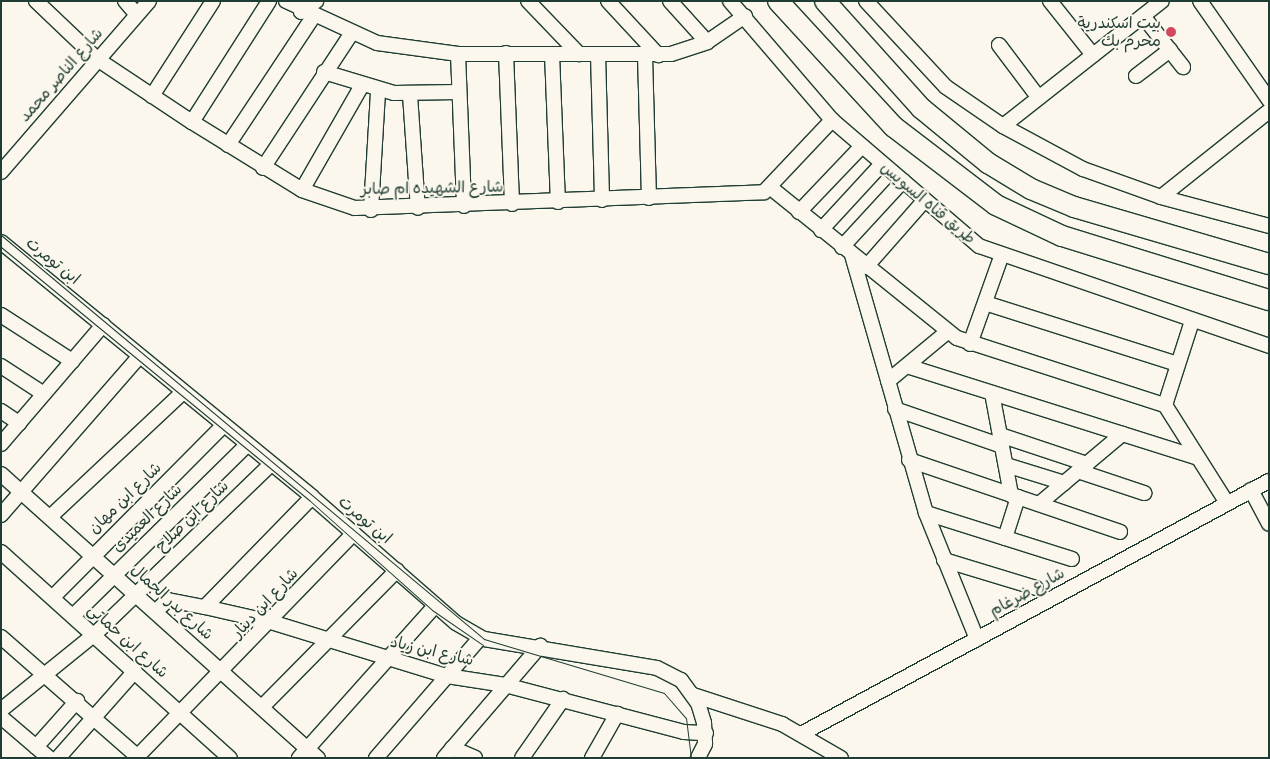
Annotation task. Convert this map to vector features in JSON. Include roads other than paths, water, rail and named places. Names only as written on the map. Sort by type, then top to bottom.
[{"type":"highway","points":[[778,1],[894,128],[996,205],[1062,236],[1269,300]]},
{"type":"highway","points":[[824,1],[921,108],[988,163],[1031,190],[1074,207],[1269,264]]},
{"type":"street","name":"شارع الشهيده ام صابر","points":[[36,1],[97,59],[263,168],[302,190],[334,203],[371,210],[650,198],[770,188]]},
{"type":"street","points":[[125,1],[137,14]]},
{"type":"street","name":"شارع الناصر محمد","points":[[1,172],[149,1]]},
{"type":"street","points":[[152,96],[213,1]]},
{"type":"street","points":[[192,122],[269,1]]},
{"type":"street","points":[[286,1],[307,14],[351,34],[404,48],[458,54],[652,55],[707,42],[744,16]]},
{"type":"street","points":[[228,145],[316,1]]},
{"type":"street","points":[[528,1],[579,54]]},
{"type":"street","points":[[608,1],[652,55],[650,198]]},
{"type":"street","points":[[670,1],[707,42]]},
{"type":"street","name":"طريق قناه السويس","points":[[730,1],[832,120],[960,233],[1001,257],[1269,346]]},
{"type":"street","points":[[866,1],[946,88],[1003,126],[1083,169],[1160,197],[1269,226]]},
{"type":"street","points":[[1050,1],[1093,55]]},
{"type":"street","points":[[1003,126],[1093,55],[1146,9],[1162,1]]},
{"type":"street","points":[[1200,1],[1269,100]]},
{"type":"street","points":[[1146,9],[1170,50],[1183,67]]},
{"type":"street","points":[[263,168],[324,72],[351,34]]},
{"type":"street","points":[[999,45],[1039,98]]},
{"type":"street","points":[[1136,76],[1170,50]]},
{"type":"street","points":[[506,53],[512,204]]},
{"type":"street","points":[[458,54],[464,206]]},
{"type":"street","points":[[552,54],[558,202]]},
{"type":"street","points":[[598,54],[602,200]]},
{"type":"street","points":[[324,72],[361,87],[378,91],[410,95],[458,92]]},
{"type":"street","points":[[302,190],[361,87]]},
{"type":"street","points":[[371,210],[378,91]]},
{"type":"street","points":[[410,95],[418,208]]},
{"type":"street","points":[[1160,197],[1269,111]]},
{"type":"street","points":[[832,120],[770,188],[946,332],[970,344],[1165,405],[1228,503]]},
{"type":"street","points":[[799,212],[862,146]]},
{"type":"street","points":[[821,230],[882,164]]},
{"type":"street","points":[[847,251],[903,181]]},
{"type":"street","points":[[866,267],[924,201]]},
{"type":"street","name":"ابن تومرت","points":[[1,242],[246,446],[312,497],[397,570],[435,606],[480,638],[540,646],[657,668],[681,680],[693,695],[706,732]]},
{"type":"street","points":[[847,251],[888,381],[909,460],[926,513],[977,639]]},
{"type":"street","points":[[970,344],[1001,257]]},
{"type":"street","points":[[985,302],[1177,364]]},
{"type":"street","points":[[1,315],[72,361]]},
{"type":"street","points":[[1165,405],[1192,321]]},
{"type":"street","points":[[1,444],[103,325]]},
{"type":"street","points":[[888,381],[946,332]]},
{"type":"street","points":[[1,515],[139,357]]},
{"type":"street","points":[[1,366],[44,394]]},
{"type":"street","points":[[907,366],[1198,458]]},
{"type":"street","points":[[50,517],[182,393]]},
{"type":"street","points":[[992,393],[1006,465],[1015,496],[1005,538]]},
{"type":"street","points":[[895,409],[1001,440],[1082,468],[1144,493]]},
{"type":"street","points":[[1,411],[19,423]]},
{"type":"street","name":"شارع ابن مهان","points":[[53,597],[92,554],[223,426]]},
{"type":"street","points":[[1039,504],[1122,434]]},
{"type":"street","name":"شارع العميدى","points":[[74,615],[246,446]]},
{"type":"street","points":[[909,460],[1120,532]]},
{"type":"street","name":"شارع ابن صلاح","points":[[1,710],[95,634],[270,464]]},
{"type":"street","points":[[1006,465],[1064,483]]},
{"type":"street","name":"شارع بدر الجمال","points":[[1,474],[262,707],[308,755]]},
{"type":"street","name":"شارع ضرغام","points":[[801,734],[1269,481]]},
{"type":"street","points":[[1251,490],[1269,524]]},
{"type":"street","points":[[205,607],[312,497]]},
{"type":"street","points":[[926,513],[1072,559]]},
{"type":"street","name":"شارع ابن دينار","points":[[138,757],[272,622],[354,533]]},
{"type":"street","name":"شارع ابن حماتى","points":[[1,552],[74,615],[230,758]]},
{"type":"street","points":[[944,560],[1036,588]]},
{"type":"street","points":[[262,707],[397,570]]},
{"type":"street","name":"شارع ابن زياد","points":[[156,611],[168,600],[205,607],[272,622],[388,660],[447,676],[505,684],[684,732],[706,732]]},
{"type":"street","points":[[308,755],[435,606]]},
{"type":"street","points":[[1,637],[46,673],[138,757]]},
{"type":"street","points":[[376,758],[480,638]]},
{"type":"street","points":[[475,758],[448,753],[505,684],[540,646]]},
{"type":"street","points":[[58,758],[135,671]]},
{"type":"street","points":[[693,695],[801,734],[841,758]]},
{"type":"street","points":[[522,758],[563,699]]},
{"type":"street","points":[[36,747],[77,701]]},
{"type":"street","points":[[594,757],[617,714]]},
{"type":"street","points":[[1,717],[49,758]]},
{"type":"street","points":[[698,758],[706,732]]},
{"type":"tram line","points":[[1,235],[484,639],[664,693],[686,718],[691,758]]},
{"type":"tram line","points":[[1,247],[309,500],[432,610],[483,645]]},
{"type":"place","name":"بيت اسكندرية محرم بك","points":[[1171,32]]}]
